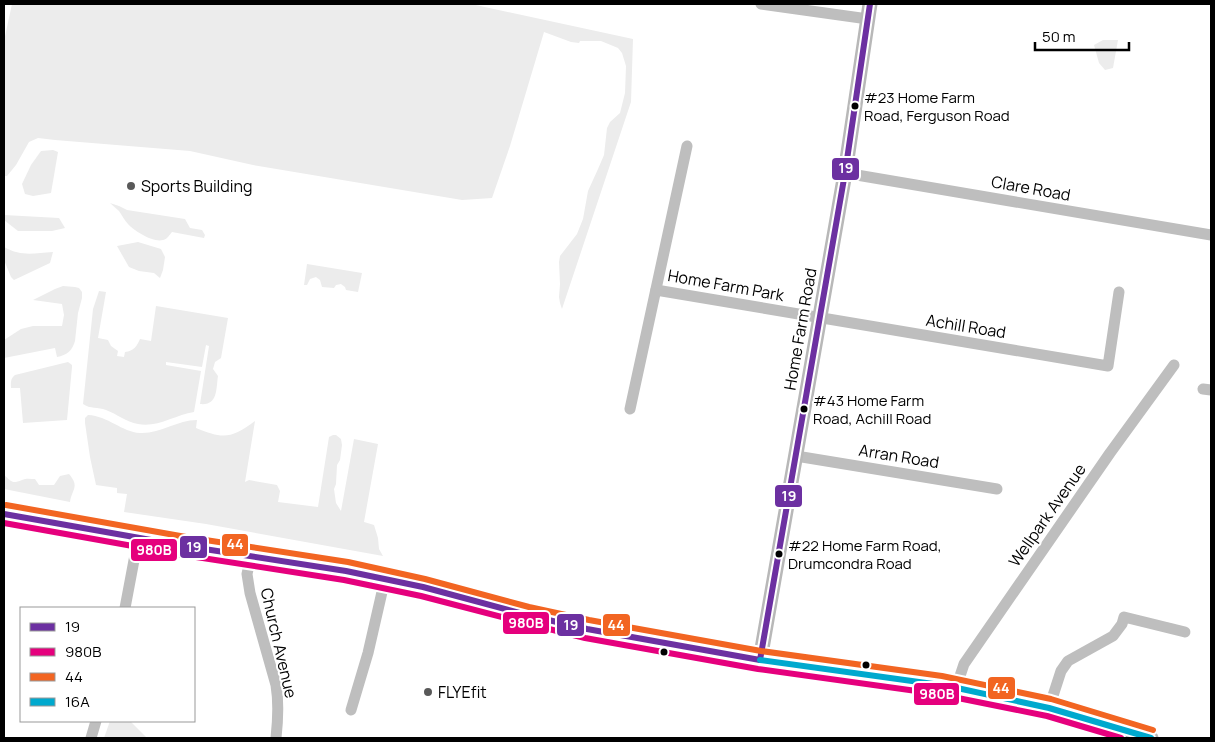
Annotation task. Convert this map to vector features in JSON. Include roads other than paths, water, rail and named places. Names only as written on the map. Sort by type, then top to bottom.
[{"type":"main road","name":"Home Farm Road","points":[[760,660],[845,173],[870,4]]},
{"type":"main road","points":[[4,514],[138,538],[337,569],[423,587],[587,629],[760,660],[956,688],[1049,708],[1151,738]]},
{"type":"street","points":[[761,4],[868,20]]},
{"type":"street","name":"Home Farm Park","points":[[630,409],[686,146]]},
{"type":"street","name":"Clare Road","points":[[845,173],[1211,235]]},
{"type":"street","name":"Home Farm Park","points":[[656,290],[820,318]]},
{"type":"street","name":"Achill Road","points":[[820,318],[1108,366],[1119,292]]},
{"type":"street","name":"Wellpark Avenue","points":[[956,688],[964,664],[1104,461],[1174,365]]},
{"type":"street","name":"Arran Road","points":[[796,456],[997,489]]},
{"type":"street","points":[[125,607],[138,538]]},
{"type":"street","name":"Church Avenue","points":[[251,556],[247,574],[250,593],[276,685],[278,700],[276,738]]},
{"type":"street","points":[[352,710],[368,653],[385,579]]},
{"type":"street","points":[[1049,708],[1061,671],[1068,661],[1113,636],[1124,618],[1185,632]]},
{"type":"street","points":[[91,738],[96,722]]},
{"type":"place","name":"#23 Home Farm Road, Ferguson Road","points":[[855,106]]},
{"type":"place","name":"Sports Building","points":[[131,186]]},
{"type":"place","name":"#43 Home Farm Road, Achill Road","points":[[804,409]]},
{"type":"place","name":"#22 Home Farm Road, Drumcondra Road","points":[[779,554]]},
{"type":"place","name":"FLYEfit","points":[[428,692]]}]
